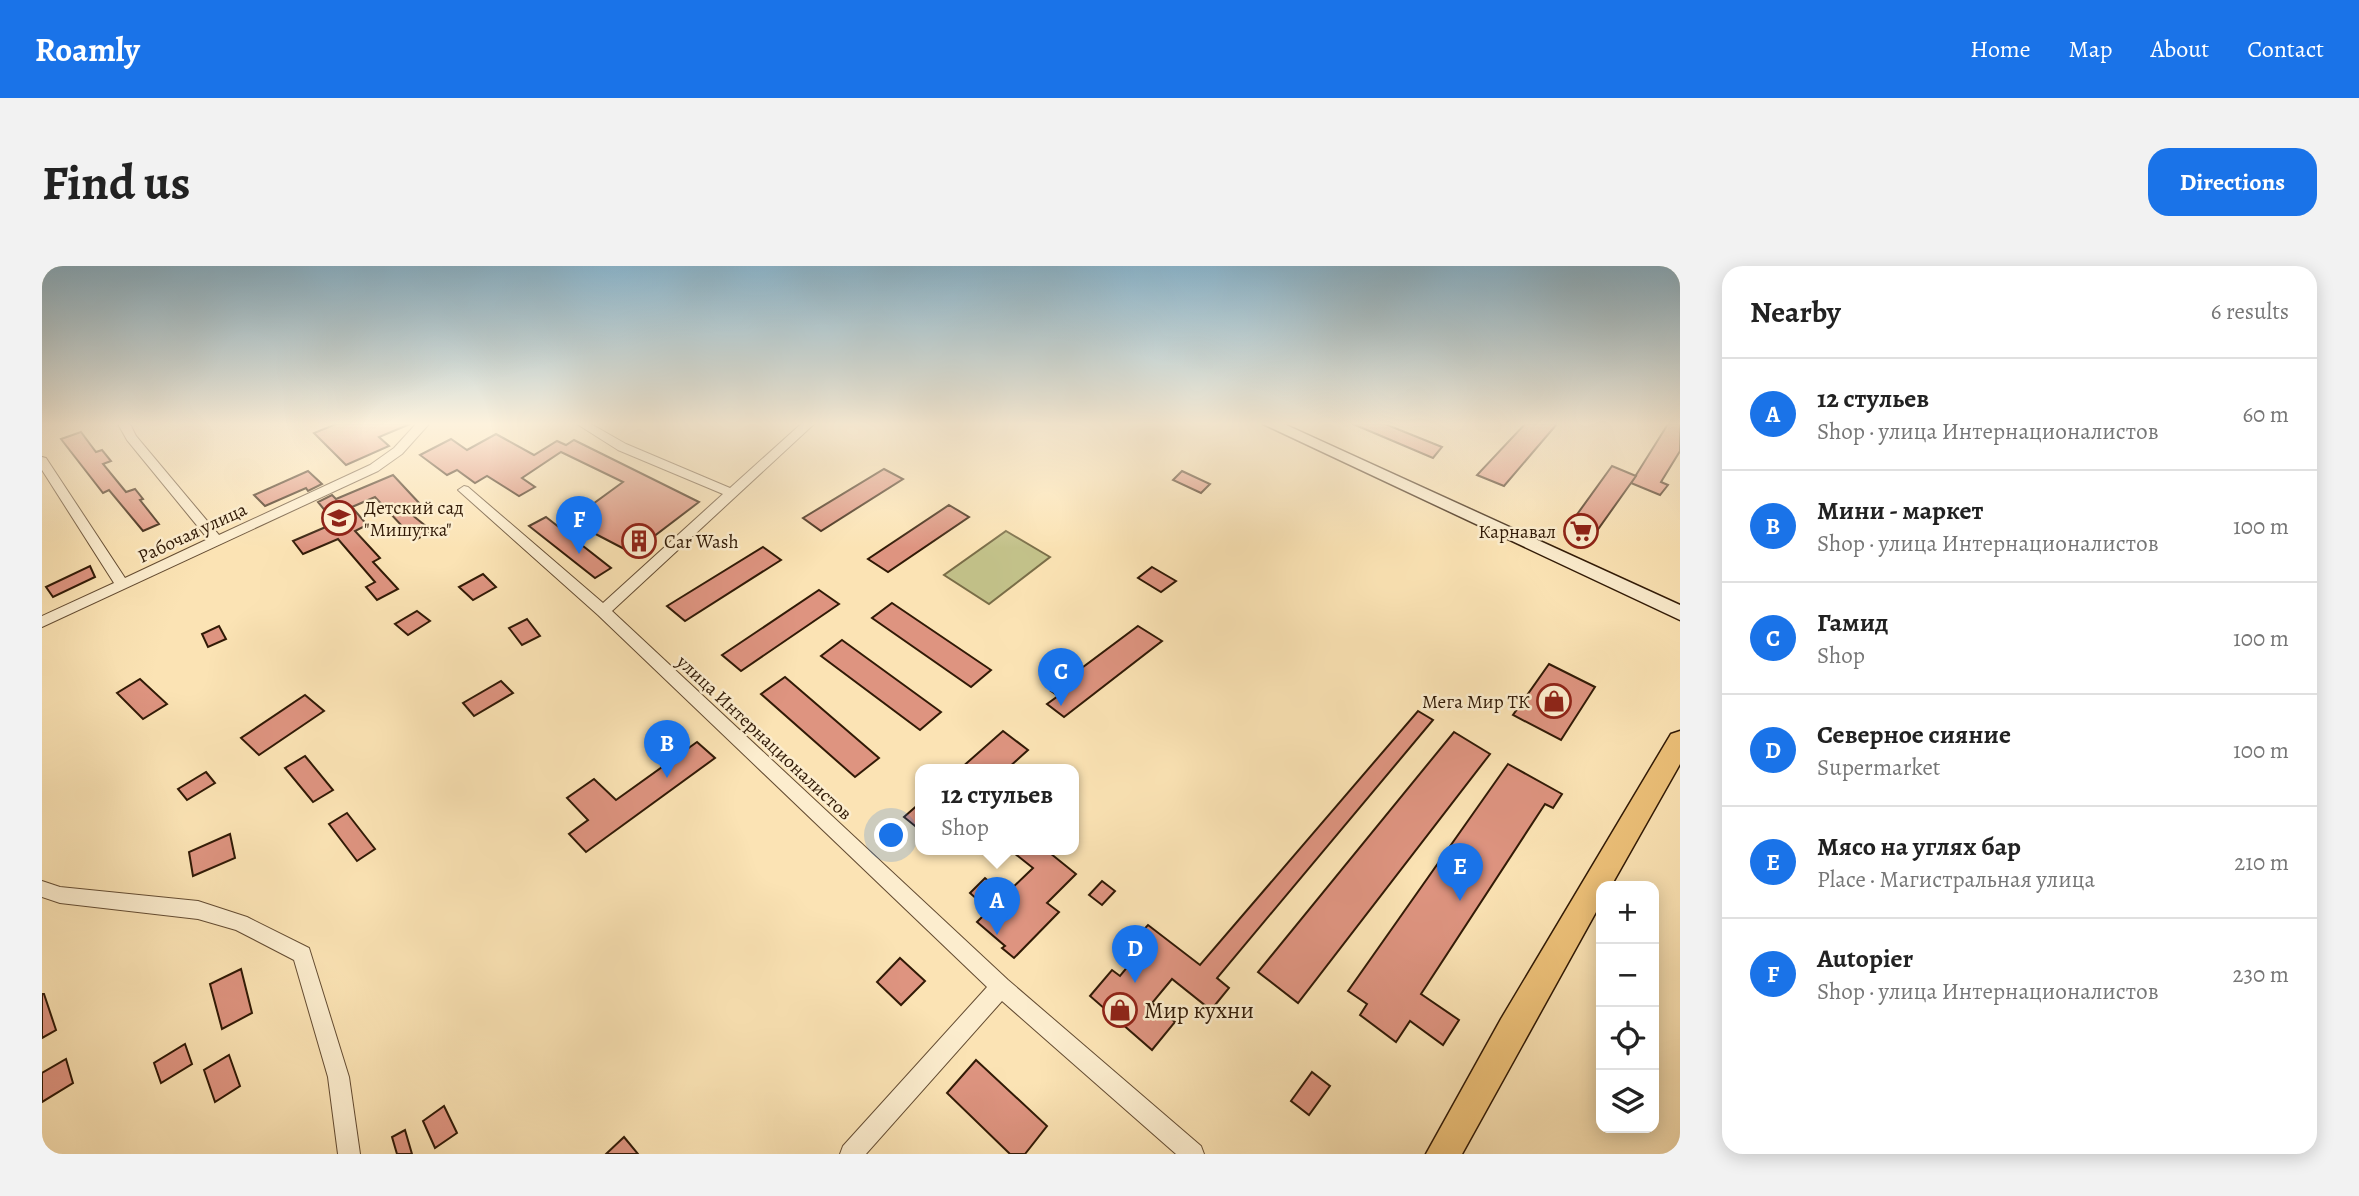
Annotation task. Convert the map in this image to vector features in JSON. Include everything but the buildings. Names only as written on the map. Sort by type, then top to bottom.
[{"type":"main road","points":[[1443,1154],[1680,741]]},
{"type":"street","points":[[45,465],[123,585]]},
{"type":"street","points":[[155,465],[217,541]]},
{"type":"street","name":"Рабочая улица","points":[[42,622],[378,465]]},
{"type":"street","points":[[666,465],[733,494]]},
{"type":"street","points":[[603,611],[764,465]]},
{"type":"street","points":[[1361,465],[1680,613]]},
{"type":"street","name":"улица Интернационалистов","points":[[464,490],[603,611],[1001,987],[1193,1154]]},
{"type":"street","points":[[42,889],[60,894],[198,910],[240,923],[302,954],[335,1057],[348,1132],[349,1154]]},
{"type":"street","points":[[851,1154],[1001,987]]},
{"type":"shaded area","points":[[1006,531],[1050,557],[989,604],[944,575]]},
{"type":"place","name":"Детский сад \"Мишутка\"","points":[[339,518]]},
{"type":"place","name":"Карнавал","points":[[1581,531]]},
{"type":"place","name":"Car Wash","points":[[639,541]]},
{"type":"place","name":"Autopier","points":[[579,554]]},
{"type":"place","name":"Мега Мир ТК","points":[[1554,701]]},
{"type":"place","name":"Гамид","points":[[1061,706]]},
{"type":"place","name":"Мини - маркет","points":[[667,778]]},
{"type":"place","name":"Мясо на углях бар","points":[[1460,901]]},
{"type":"place","name":"12 стульев","points":[[997,935]]},
{"type":"place","name":"Северное сияние","points":[[1135,983]]},
{"type":"place","name":"Мир кухни","points":[[1120,1010]]}]
